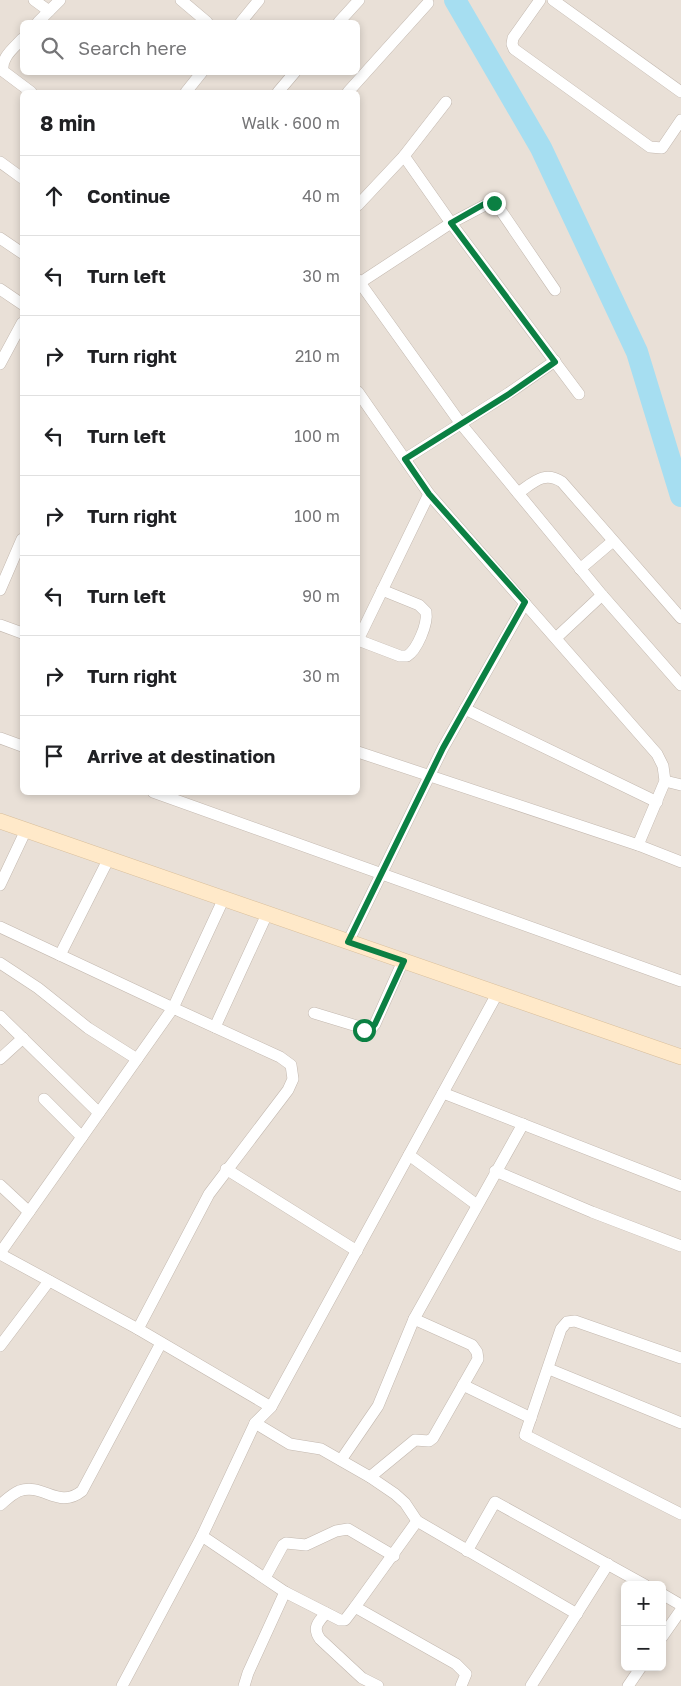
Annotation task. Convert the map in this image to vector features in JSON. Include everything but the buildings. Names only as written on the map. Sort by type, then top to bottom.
[{"type":"main road","points":[[0,821],[681,1057]]},
{"type":"street","points":[[34,0],[49,11]]},
{"type":"street","points":[[40,20],[60,0]]},
{"type":"street","points":[[181,0],[205,20]]},
{"type":"street","points":[[243,20],[259,0]]},
{"type":"street","points":[[341,20],[358,0]]},
{"type":"street","points":[[540,0],[513,38],[512,44],[514,49],[650,147],[662,148],[681,120]]},
{"type":"street","points":[[553,0],[681,92]]},
{"type":"street","points":[[350,90],[428,3]]},
{"type":"street","points":[[20,41],[3,61],[3,71],[29,90]]},
{"type":"street","points":[[188,90],[200,75]]},
{"type":"street","points":[[280,90],[292,75]]},
{"type":"street","points":[[360,202],[404,156],[446,102]]},
{"type":"street","points":[[404,156],[451,223],[579,394]]},
{"type":"street","points":[[0,162],[20,177]]},
{"type":"street","points":[[360,281],[451,223],[491,202],[497,205],[555,290]]},
{"type":"street","points":[[0,238],[20,252]]},
{"type":"street","points":[[360,285],[461,424],[580,569],[681,685]]},
{"type":"street","points":[[0,289],[20,303]]},
{"type":"street","points":[[0,364],[20,327]]},
{"type":"street","points":[[405,459],[555,362]]},
{"type":"street","points":[[360,395],[429,494],[657,754],[663,766],[665,782],[638,845]]},
{"type":"street","points":[[518,493],[542,476],[556,478],[562,482],[681,618]]},
{"type":"street","points":[[360,636],[429,494]]},
{"type":"street","points":[[580,569],[613,541]]},
{"type":"street","points":[[0,590],[20,544]]},
{"type":"street","points":[[360,641],[400,656],[407,656],[413,651],[426,622],[426,612],[419,605],[382,590]]},
{"type":"street","points":[[556,638],[602,595]]},
{"type":"street","points":[[348,942],[429,777],[525,602]]},
{"type":"street","points":[[0,625],[20,632]]},
{"type":"street","points":[[466,709],[657,802]]},
{"type":"street","points":[[0,738],[20,745]]},
{"type":"street","points":[[360,753],[638,845],[681,862]]},
{"type":"street","points":[[665,782],[681,786]]},
{"type":"street","points":[[161,795],[681,981]]},
{"type":"street","points":[[0,885],[26,830]]},
{"type":"street","points":[[60,955],[109,858]]},
{"type":"street","points":[[224,898],[173,1008],[0,1254],[138,1329],[271,1407]]},
{"type":"street","points":[[215,1027],[268,914]]},
{"type":"street","points":[[0,927],[280,1056],[291,1065],[293,1072],[288,1090],[252,1140],[226,1169],[209,1194],[138,1329]]},
{"type":"street","points":[[314,1014],[370,1030],[375,1024],[404,961]]},
{"type":"street","points":[[0,963],[38,988],[88,1028],[137,1059]]},
{"type":"street","points":[[122,1686],[202,1536],[255,1423],[271,1407],[497,994]]},
{"type":"street","points":[[0,1016],[99,1113]]},
{"type":"street","points":[[0,1060],[23,1038]]},
{"type":"street","points":[[443,1093],[681,1186]]},
{"type":"street","points":[[44,1099],[82,1137]]},
{"type":"street","points":[[341,1460],[378,1406],[414,1319],[495,1171],[523,1124]]},
{"type":"street","points":[[409,1155],[477,1205]]},
{"type":"street","points":[[226,1169],[357,1251]]},
{"type":"street","points":[[495,1171],[592,1212],[681,1246]]},
{"type":"street","points":[[0,1185],[29,1212]]},
{"type":"street","points":[[0,1346],[50,1281]]},
{"type":"street","points":[[370,1477],[415,1440],[429,1441],[432,1438],[478,1359],[477,1352],[472,1345],[414,1319]]},
{"type":"street","points":[[681,1358],[575,1321],[567,1322],[561,1328],[549,1369],[525,1435],[681,1514]]},
{"type":"street","points":[[0,1505],[20,1491],[34,1490],[64,1499],[74,1497],[82,1491],[161,1343]]},
{"type":"street","points":[[549,1369],[681,1422]]},
{"type":"street","points":[[463,1385],[531,1418]]},
{"type":"street","points":[[255,1423],[290,1444],[321,1449],[370,1477],[405,1503],[417,1521],[467,1552],[577,1614]]},
{"type":"street","points":[[467,1552],[495,1502],[638,1581]]},
{"type":"street","points":[[202,1536],[285,1592],[340,1620],[345,1620],[394,1556],[417,1521]]},
{"type":"street","points":[[265,1578],[283,1544],[306,1544],[343,1529],[355,1532],[394,1556]]},
{"type":"street","points":[[531,1686],[608,1564]]},
{"type":"street","points":[[244,1686],[248,1673],[285,1592]]},
{"type":"street","points":[[666,1596],[681,1605]]},
{"type":"street","points":[[355,1607],[456,1664],[466,1674],[462,1686]]},
{"type":"street","points":[[666,1631],[681,1610]]},
{"type":"street","points":[[326,1613],[316,1626],[315,1632],[320,1639],[362,1678],[378,1686]]},
{"type":"street","points":[[628,1686],[638,1671]]},
{"type":"shaded area","points":[[0,0],[681,0],[681,1686],[0,1686]]},
{"type":"waterway","points":[[455,0],[541,148],[637,352],[681,496]]},
{"type":"route","points":[[364,1030],[370,1030],[375,1024],[404,961],[348,942],[443,748],[525,602],[429,494],[405,459],[509,394],[555,362],[451,223],[486,203],[494,203]]}]
